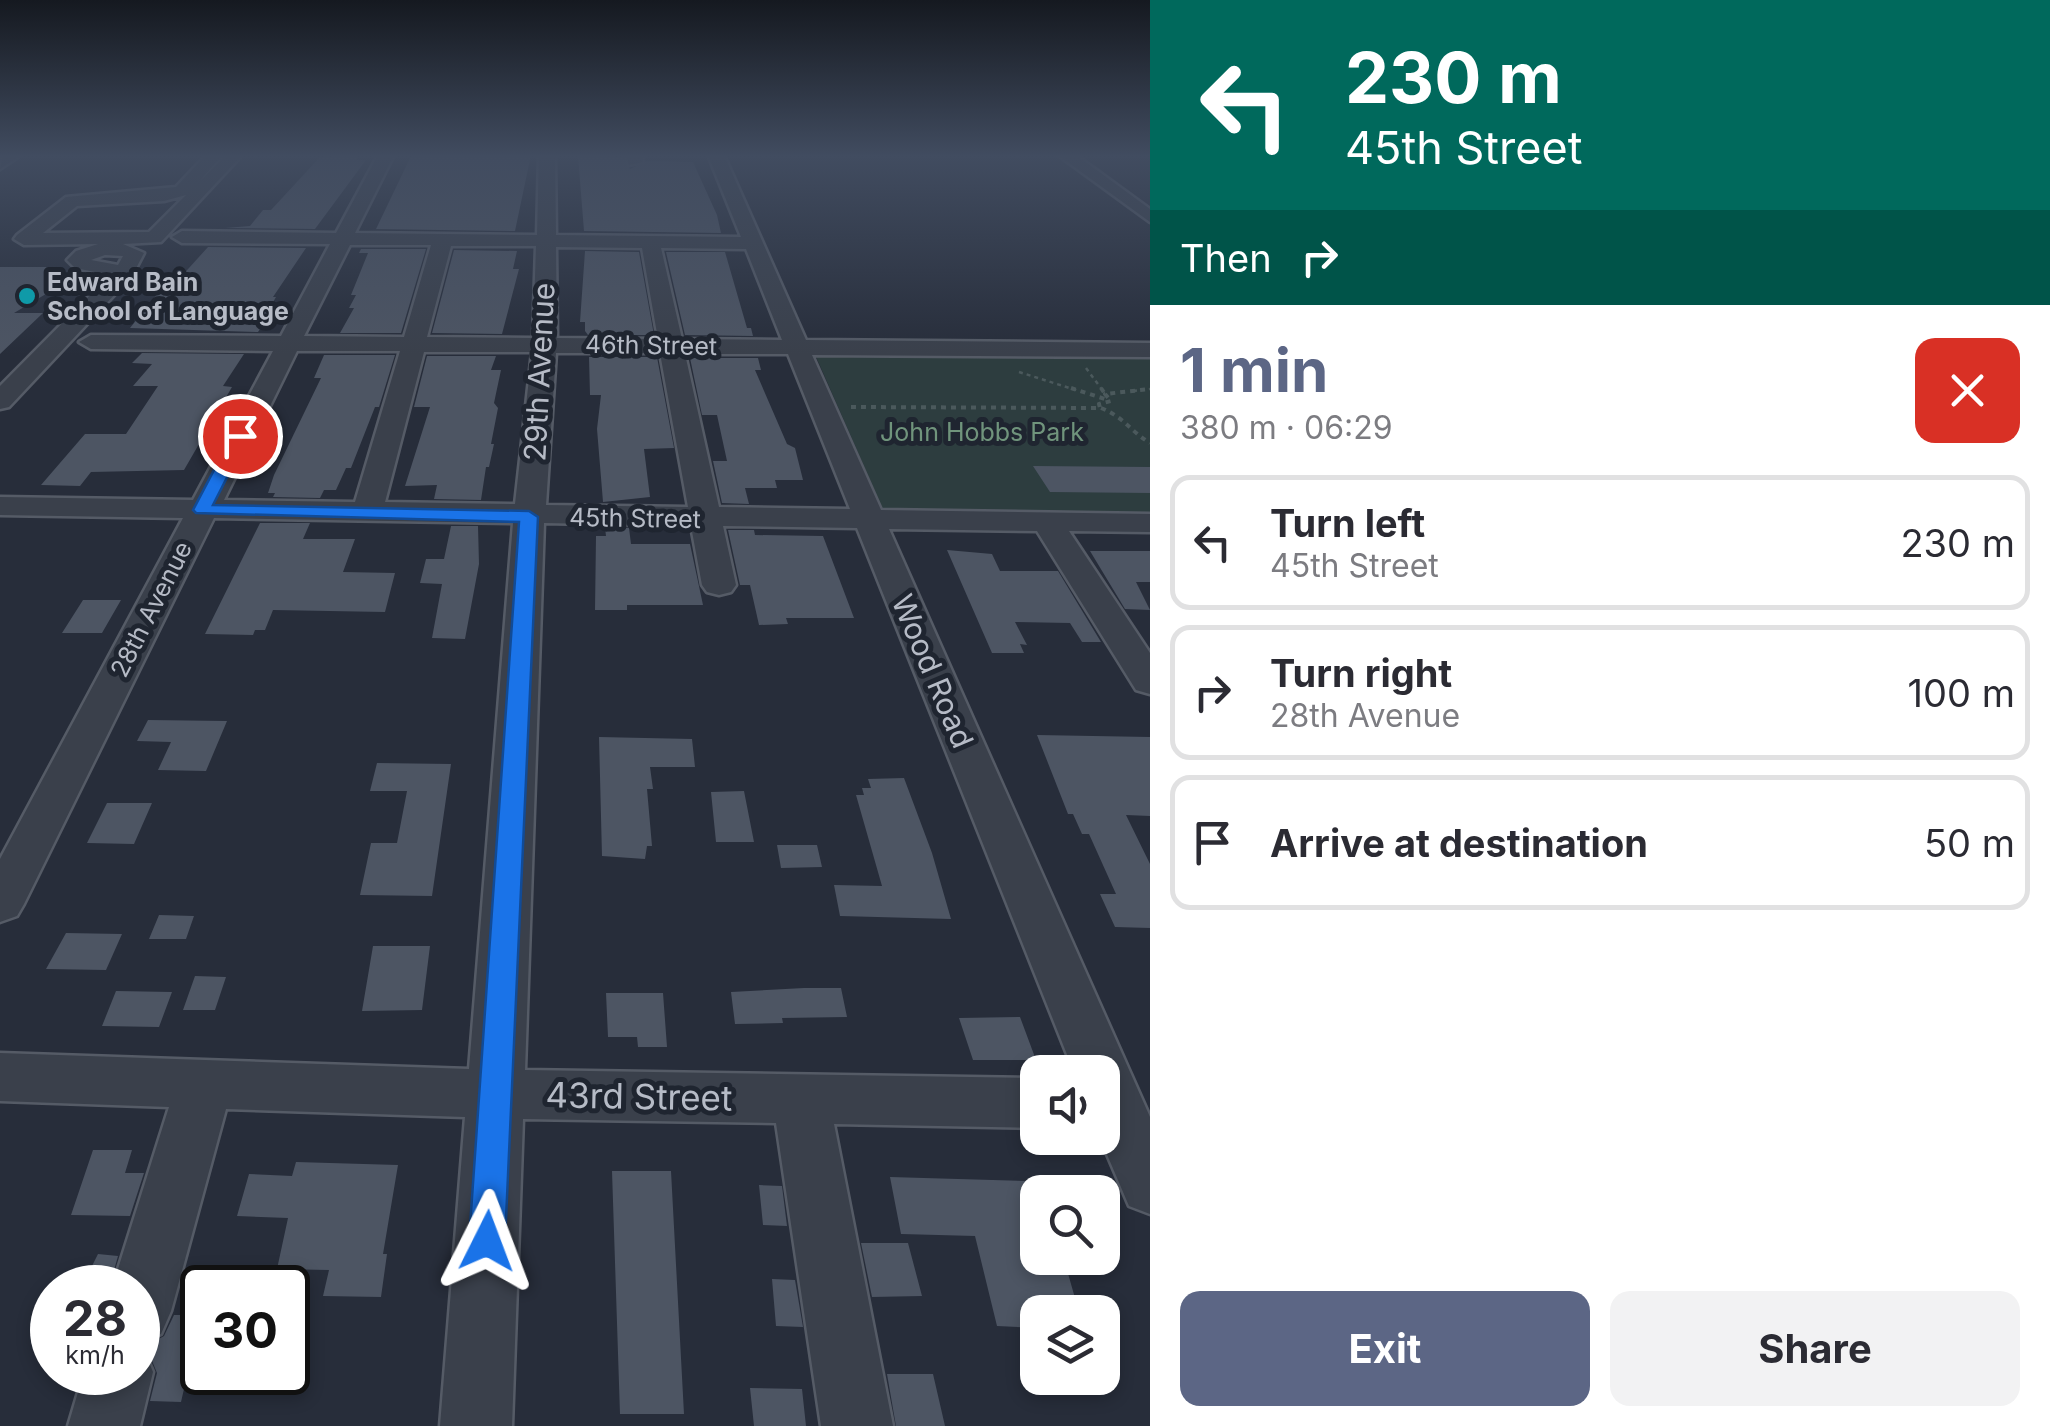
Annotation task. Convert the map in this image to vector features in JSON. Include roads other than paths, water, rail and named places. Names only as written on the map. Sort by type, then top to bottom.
[{"type":"street","points":[[43,222],[24,239],[140,241],[175,236],[756,242]]},
{"type":"street","points":[[175,236],[186,222]]},
{"type":"street","points":[[175,236],[190,222]]},
{"type":"street","name":"28th Avenue","points":[[0,904],[352,222]]},
{"type":"street","name":"29th Avenue","points":[[476,1426],[529,517],[544,344],[546,222]]},
{"type":"street","name":"Wood Road","points":[[746,222],[795,346],[1123,1104],[1150,1186]]},
{"type":"street","points":[[367,513],[443,239]]},
{"type":"street","points":[[650,241],[719,585]]},
{"type":"street","points":[[0,401],[133,284]]},
{"type":"street","name":"46th Street","points":[[98,334],[288,342],[1150,350]]},
{"type":"street","name":"45th Street","points":[[0,506],[529,517],[1150,523]]},
{"type":"street","points":[[1047,522],[1150,682]]},
{"type":"street","name":"43rd Street","points":[[0,1077],[496,1094],[1020,1103]]},
{"type":"street","points":[[151,1265],[204,1084]]},
{"type":"street","points":[[802,1099],[857,1426]]},
{"type":"street","points":[[104,1426],[113,1395]]},
{"type":"place","name":"Edward Bain School of Language","points":[[27,296]]},
{"type":"park label","name":"John Hobbs Park","points":[[982,432]]}]
